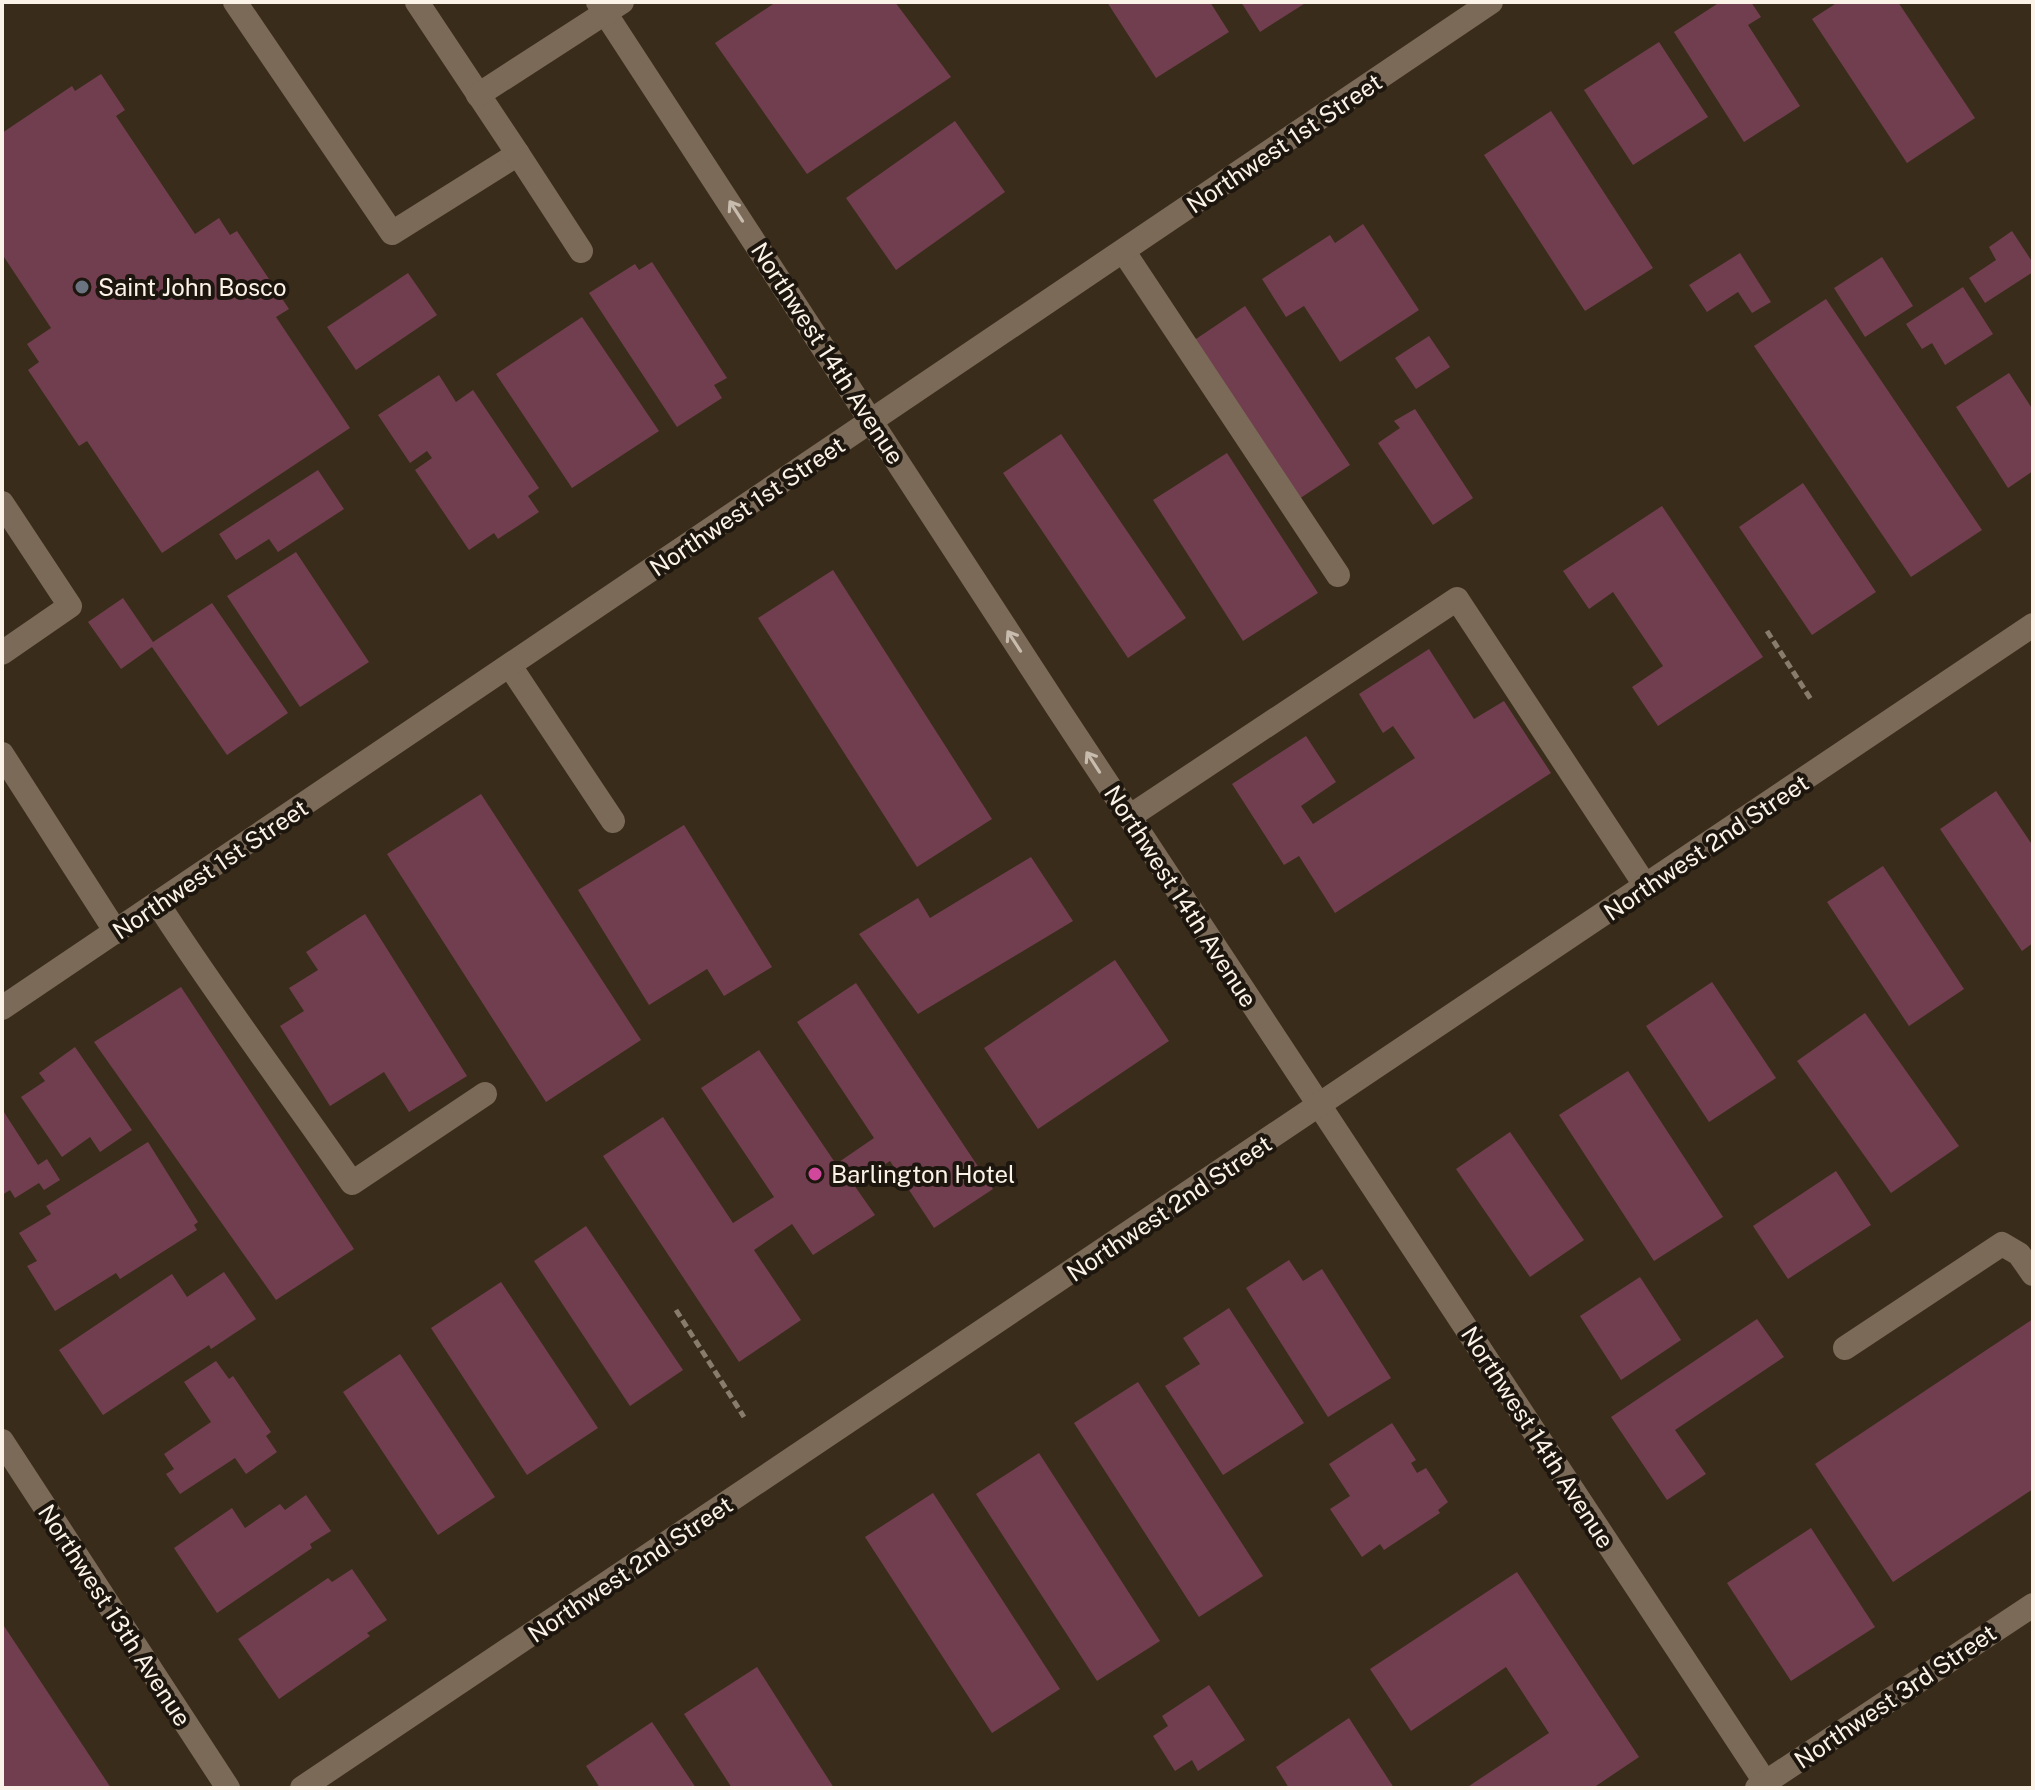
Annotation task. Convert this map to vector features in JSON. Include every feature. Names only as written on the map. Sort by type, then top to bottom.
[{"type":"street","points":[[235,2],[392,233],[518,154]]},
{"type":"street","points":[[417,2],[581,251]]},
{"type":"street","name":"Northwest 1st Street","points":[[2,1008],[1491,2]]},
{"type":"street","points":[[478,95],[609,6]]},
{"type":"street","name":"Northwest 14th Avenue","points":[[609,6],[1129,817],[1764,1786]]},
{"type":"street","points":[[1124,252],[1338,575]]},
{"type":"street","points":[[2,503],[70,606],[2,653]]},
{"type":"street","points":[[1129,817],[1457,599],[1647,888]]},
{"type":"street","name":"Northwest 2nd Street","points":[[302,1788],[1647,888],[2033,625]]},
{"type":"street","points":[[510,666],[613,821]]},
{"type":"street","points":[[2,754],[116,932]]},
{"type":"street","points":[[158,904],[206,979],[256,1043],[352,1183],[485,1094]]},
{"type":"street","points":[[1845,1348],[2002,1244],[2019,1254],[2033,1274]]},
{"type":"street","name":"Northwest 13th Avenue","points":[[2,1441],[228,1788]]},
{"type":"street","name":"Northwest 3rd Street","points":[[1764,1786],[2033,1605]]},
{"type":"path","points":[[1767,631],[1812,701]]},
{"type":"path","points":[[676,1310],[744,1417]]},
{"type":"building","points":[[776,2],[895,2],[951,77],[807,174],[715,43]]},
{"type":"building","points":[[1107,2],[1210,2],[1229,32],[1156,78]]},
{"type":"building","points":[[1241,2],[1307,2],[1260,32]]},
{"type":"building","points":[[1720,2],[1751,2],[1761,17],[1748,25],[1800,106],[1744,142],[1674,32]]},
{"type":"building","points":[[1838,2],[1898,2],[1975,118],[1907,163],[1812,19]]},
{"type":"building","points":[[1659,42],[1708,117],[1633,165],[1584,90]]},
{"type":"building","points":[[101,74],[125,110],[116,116],[195,234],[219,218],[230,235],[237,231],[289,309],[276,317],[350,428],[162,553],[87,441],[79,446],[28,370],[39,362],[27,344],[51,328],[2,254],[2,133],[72,86],[75,91]]},
{"type":"building","points":[[1551,111],[1653,268],[1585,311],[1484,155]]},
{"type":"building","points":[[955,121],[1005,192],[896,270],[846,198]]},
{"type":"building","points":[[1363,224],[1419,310],[1340,362],[1304,306],[1286,317],[1262,279],[1330,235],[1335,243]]},
{"type":"building","points":[[2012,231],[2033,263],[2033,272],[1985,303],[1969,278],[1996,260],[1989,247]]},
{"type":"building","points":[[1740,253],[1771,302],[1752,313],[1738,292],[1707,312],[1689,285]]},
{"type":"building","points":[[1882,257],[1913,306],[1865,337],[1834,288]]},
{"type":"building","points":[[652,262],[727,378],[714,385],[722,398],[677,427],[589,293],[635,264],[639,270]]},
{"type":"building","points":[[408,273],[437,315],[356,370],[327,327]]},
{"type":"building","points":[[1963,287],[1993,334],[1945,365],[1932,343],[1922,349],[1906,324]]},
{"type":"building","points":[[1826,299],[1982,530],[1911,577],[1754,346]]},
{"type":"building","points":[[1245,306],[1350,465],[1296,501],[1190,343]]},
{"type":"building","points":[[582,317],[659,431],[572,488],[496,374]]},
{"type":"building","points":[[1429,336],[1450,367],[1416,389],[1395,358]]},
{"type":"building","points":[[2009,373],[2033,410],[2033,471],[2008,488],[1956,407]]},
{"type":"building","points":[[439,375],[456,402],[473,390],[539,488],[528,496],[539,512],[498,539],[494,533],[469,550],[415,470],[432,458],[427,451],[410,463],[378,415]]},
{"type":"building","points":[[1415,409],[1473,498],[1433,525],[1378,443],[1400,428],[1394,421]]},
{"type":"building","points":[[1061,434],[1186,618],[1128,658],[1003,473]]},
{"type":"building","points":[[1227,453],[1318,593],[1243,641],[1153,500]]},
{"type":"building","points":[[318,470],[344,509],[278,552],[269,539],[236,560],[219,534]]},
{"type":"building","points":[[1803,483],[1876,592],[1812,635],[1739,527]]},
{"type":"building","points":[[1662,506],[1763,657],[1658,726],[1632,687],[1663,666],[1613,592],[1589,609],[1563,571]]},
{"type":"building","points":[[296,552],[369,662],[300,707],[227,596]]},
{"type":"building","points":[[833,570],[992,819],[917,867],[758,618]]},
{"type":"building","points":[[123,598],[153,642],[212,603],[288,713],[227,755],[152,647],[121,669],[88,622]]},
{"type":"building","points":[[1429,649],[1474,719],[1504,701],[1551,773],[1335,913],[1299,856],[1284,865],[1232,784],[1306,736],[1336,782],[1301,806],[1313,824],[1415,758],[1393,726],[1383,733],[1359,694]]},
{"type":"building","points":[[1996,791],[2033,846],[2033,943],[2022,951],[1940,829]]},
{"type":"building","points":[[481,794],[641,1040],[546,1102],[387,854]]},
{"type":"building","points":[[684,825],[772,967],[724,996],[707,969],[649,1005],[578,890]]},
{"type":"building","points":[[1031,857],[1073,921],[918,1014],[859,934],[918,898],[930,918]]},
{"type":"building","points":[[1883,866],[1964,989],[1909,1026],[1827,902]]},
{"type":"building","points":[[365,914],[467,1076],[409,1112],[384,1072],[330,1106],[280,1026],[304,1011],[289,988],[318,970],[306,952]]},
{"type":"building","points":[[1115,960],[1169,1041],[1038,1129],[984,1048]]},
{"type":"building","points":[[1712,982],[1776,1078],[1709,1122],[1646,1026]]},
{"type":"building","name":"Barlington Hotel","points":[[856,983],[993,1189],[934,1228],[890,1161],[854,1185],[875,1215],[813,1255],[792,1224],[754,1250],[801,1320],[739,1362],[603,1156],[663,1117],[733,1223],[774,1197],[701,1088],[759,1050],[836,1164],[874,1138],[797,1022]]},
{"type":"building","points":[[181,987],[354,1249],[276,1300],[94,1042]]},
{"type":"building","points":[[1865,1013],[1959,1146],[1891,1193],[1797,1061]]},
{"type":"building","points":[[75,1047],[132,1130],[100,1152],[90,1137],[62,1157],[21,1097],[45,1081],[39,1073]]},
{"type":"building","points":[[1628,1071],[1723,1217],[1654,1261],[1559,1115]]},
{"type":"building","points":[[2,1109],[38,1165],[47,1159],[60,1180],[44,1190],[39,1183],[15,1198],[10,1190],[2,1195]]},
{"type":"building","points":[[1510,1132],[1584,1240],[1530,1277],[1456,1169]]},
{"type":"building","points":[[148,1142],[198,1222],[194,1225],[197,1230],[120,1279],[116,1273],[55,1311],[27,1266],[37,1261],[19,1233],[51,1214],[46,1206]]},
{"type":"building","points":[[1836,1171],[1871,1225],[1788,1279],[1753,1226]]},
{"type":"building","points":[[586,1226],[683,1370],[630,1406],[534,1261]]},
{"type":"building","points":[[1289,1260],[1303,1281],[1322,1269],[1391,1378],[1328,1417],[1246,1288]]},
{"type":"building","points":[[224,1272],[256,1319],[211,1349],[209,1345],[103,1415],[59,1350],[172,1274],[187,1297]]},
{"type":"building","points":[[1640,1277],[1681,1340],[1621,1380],[1580,1316]]},
{"type":"building","points":[[501,1282],[598,1428],[527,1475],[431,1328]]},
{"type":"building","points":[[1229,1308],[1304,1423],[1223,1475],[1165,1386],[1200,1364],[1183,1338]]},
{"type":"building","points":[[1757,1319],[1784,1357],[1675,1430],[1706,1474],[1667,1500],[1611,1417]]},
{"type":"building","points":[[2033,1319],[2033,1489],[1893,1582],[1815,1464]]},
{"type":"building","points":[[400,1354],[495,1497],[438,1535],[343,1392]]},
{"type":"building","points":[[216,1361],[229,1379],[233,1376],[271,1432],[266,1436],[277,1452],[246,1474],[235,1458],[180,1494],[166,1474],[174,1469],[164,1454],[211,1422],[184,1382]]},
{"type":"building","points":[[1138,1382],[1263,1576],[1199,1617],[1074,1423]]},
{"type":"building","points":[[1392,1423],[1416,1460],[1411,1463],[1417,1473],[1426,1468],[1448,1502],[1438,1510],[1440,1513],[1384,1550],[1380,1544],[1362,1557],[1330,1509],[1350,1496],[1329,1464]]},
{"type":"building","points":[[1039,1453],[1160,1641],[1097,1681],[976,1494]]},
{"type":"building","points":[[933,1493],[1060,1689],[992,1733],[865,1537]]},
{"type":"building","points":[[306,1495],[331,1531],[310,1544],[312,1548],[217,1613],[174,1548],[232,1508],[245,1528],[280,1504],[285,1510]]},
{"type":"building","points":[[1811,1528],[1875,1627],[1791,1681],[1727,1583]]},
{"type":"building","points":[[352,1569],[387,1620],[367,1633],[370,1636],[279,1699],[238,1639],[328,1578],[332,1582]]},
{"type":"building","points":[[1517,1572],[1639,1757],[1593,1788],[1466,1788],[1549,1733],[1506,1667],[1411,1731],[1370,1669]]},
{"type":"building","points":[[2,1623],[111,1788],[2,1788]]},
{"type":"building","points":[[757,1667],[834,1788],[732,1788],[684,1714]]},
{"type":"building","points":[[1209,1685],[1245,1740],[1198,1771],[1192,1760],[1175,1771],[1153,1736],[1168,1726],[1162,1716]]},
{"type":"building","points":[[1349,1718],[1394,1788],[1289,1788],[1276,1767]]},
{"type":"building","points":[[652,1722],[696,1788],[600,1788],[586,1766]]},
{"type":"place","name":"Saint John Bosco","points":[[82,287]]},
{"type":"place","name":"Barlington Hotel","points":[[815,1174]]}]
